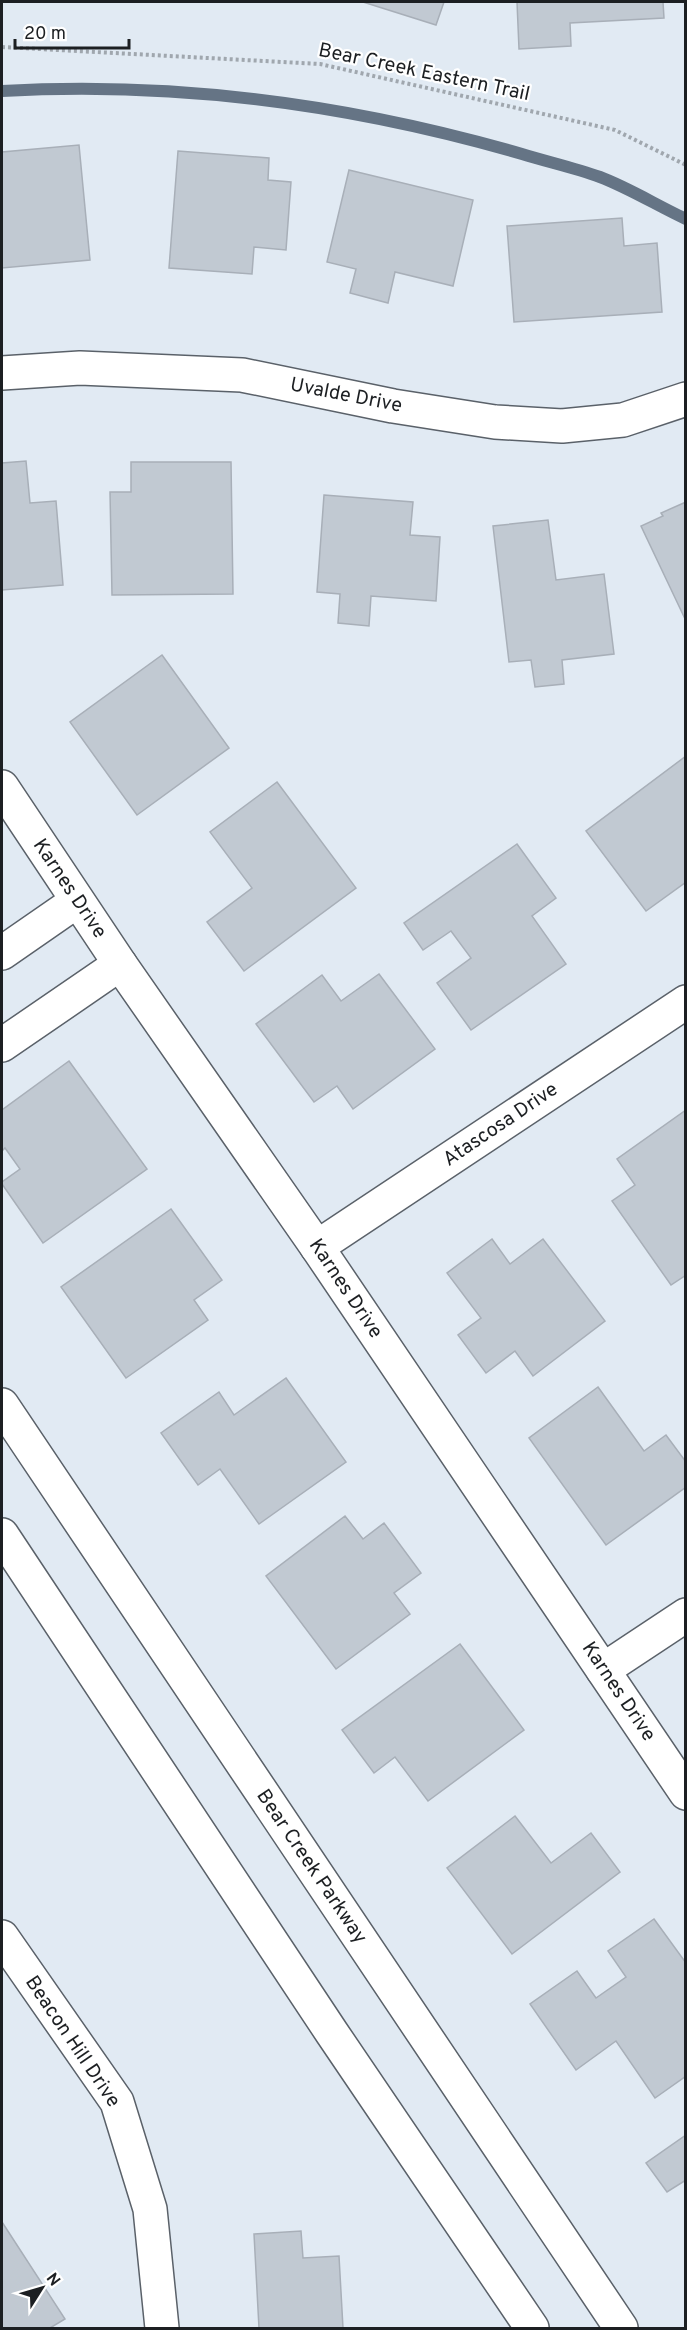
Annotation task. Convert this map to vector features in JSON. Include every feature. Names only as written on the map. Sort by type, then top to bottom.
[{"type":"street","name":"Uvalde Drive","points":[[2,373],[80,368],[242,375],[393,406],[483,421],[562,426],[623,420],[686,399]]},
{"type":"street","name":"Karnes Drive","points":[[2,787],[77,901],[317,1247],[686,1793]]},
{"type":"street","points":[[2,953],[77,901]]},
{"type":"street","points":[[2,1045],[120,964]]},
{"type":"street","name":"Atascosa Drive","points":[[317,1247],[686,1002]]},
{"type":"street","name":"Bear Creek Parkway","points":[[2,1405],[621,2328]]},
{"type":"street","points":[[2,1535],[339,2043],[532,2328]]},
{"type":"street","points":[[603,1670],[686,1616]]},
{"type":"street","name":"Beacon Hill Drive","points":[[2,1937],[117,2102],[150,2209],[162,2328]]},
{"type":"path","name":"Bear Creek Eastern Trail","points":[[2,47],[320,64],[615,130],[686,165]]},
{"type":"building","points":[[363,2],[444,2],[436,25]]},
{"type":"building","points":[[517,2],[663,2],[664,18],[570,23],[571,46],[519,49]]},
{"type":"building","points":[[79,145],[90,260],[2,268],[2,152]]},
{"type":"building","points":[[178,151],[269,158],[268,180],[291,182],[286,250],[254,247],[252,274],[169,268]]},
{"type":"building","points":[[349,170],[473,200],[453,286],[395,272],[388,303],[350,293],[356,269],[327,262]]},
{"type":"building","points":[[622,218],[624,246],[657,243],[662,312],[514,322],[507,226]]},
{"type":"building","points":[[26,461],[30,503],[56,501],[63,585],[2,590],[2,463]]},
{"type":"building","points":[[131,462],[231,462],[233,594],[112,595],[110,492],[131,492]]},
{"type":"building","points":[[324,495],[413,502],[410,535],[440,537],[436,601],[371,596],[369,626],[338,623],[340,594],[317,592]]},
{"type":"building","points":[[686,502],[686,621],[641,526],[663,516],[661,513]]},
{"type":"building","points":[[548,520],[556,580],[604,574],[614,654],[562,660],[564,684],[535,687],[531,660],[509,662],[493,526]]},
{"type":"building","points":[[162,655],[229,748],[137,815],[70,722]]},
{"type":"building","points":[[686,756],[686,882],[646,911],[586,831]]},
{"type":"building","points":[[277,782],[356,888],[244,971],[207,922],[252,888],[210,832]]},
{"type":"building","points":[[517,844],[556,898],[532,916],[566,964],[471,1030],[437,983],[471,958],[451,931],[423,950],[404,923]]},
{"type":"building","points":[[379,974],[435,1049],[353,1109],[337,1086],[314,1102],[256,1024],[322,975],[341,1001]]},
{"type":"building","points":[[69,1061],[147,1169],[43,1243],[2,1184],[20,1169],[5,1148],[2,1151],[2,1110]]},
{"type":"building","points":[[686,1110],[686,1275],[671,1285],[612,1201],[635,1185],[617,1159]]},
{"type":"building","points":[[171,1209],[222,1280],[194,1300],[208,1320],[126,1378],[61,1287]]},
{"type":"building","points":[[492,1239],[510,1264],[543,1239],[605,1321],[533,1376],[515,1351],[486,1373],[458,1335],[481,1318],[447,1273]]},
{"type":"building","points":[[286,1378],[346,1462],[259,1524],[220,1469],[198,1485],[161,1433],[219,1392],[234,1415]]},
{"type":"building","points":[[598,1387],[644,1451],[666,1435],[686,1462],[686,1487],[606,1545],[529,1438]]},
{"type":"building","points":[[345,1516],[363,1539],[384,1523],[421,1573],[394,1593],[410,1614],[336,1669],[266,1576]]},
{"type":"building","points":[[460,1644],[524,1730],[428,1801],[395,1757],[374,1773],[342,1730]]},
{"type":"building","points":[[515,1816],[551,1863],[591,1833],[620,1872],[512,1954],[447,1868]]},
{"type":"building","points":[[654,1919],[686,1963],[686,2076],[655,2098],[616,2041],[576,2070],[530,2004],[577,1971],[596,1998],[626,1977],[608,1951]]},
{"type":"building","points":[[686,2135],[686,2180],[667,2192],[646,2163]]},
{"type":"building","points":[[2,2222],[65,2319],[50,2328],[2,2328]]},
{"type":"building","points":[[301,2231],[303,2258],[339,2256],[343,2328],[259,2328],[254,2234]]},
{"type":"waterway","points":[[2,91],[68,89],[199,94],[264,100],[394,122],[458,137],[600,177],[686,219]]}]
